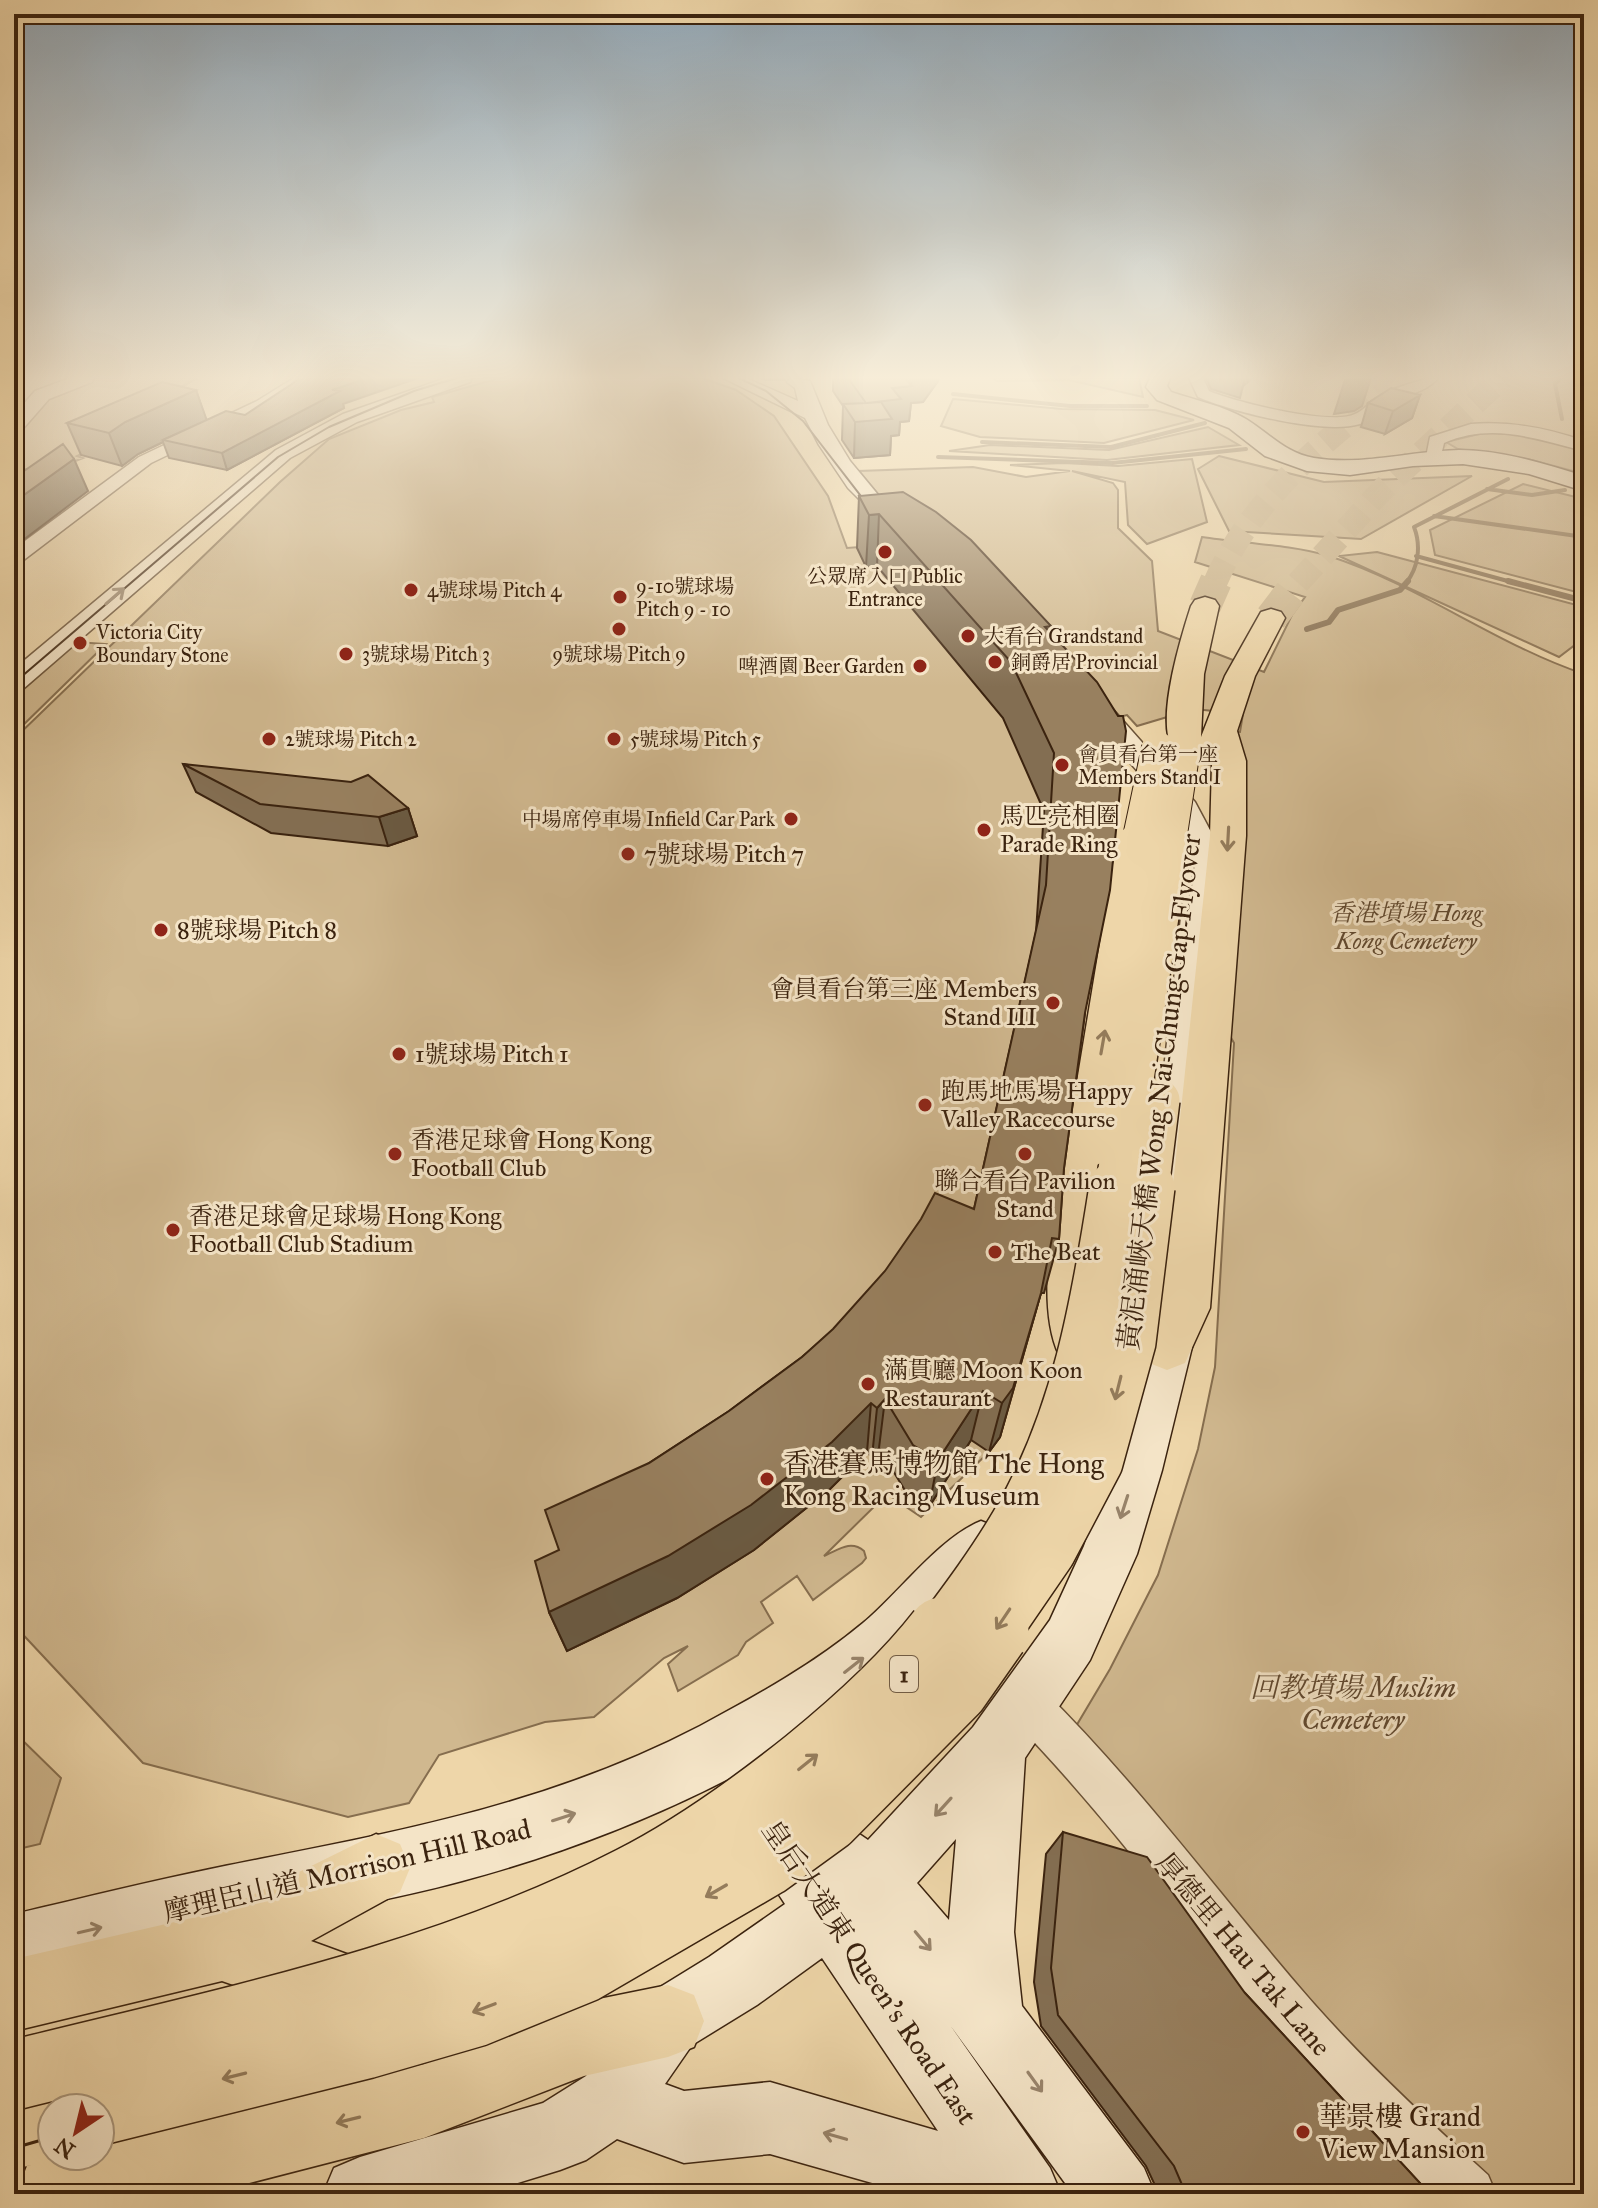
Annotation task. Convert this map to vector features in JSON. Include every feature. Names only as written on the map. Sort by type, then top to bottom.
[{"type":"highway","name":"1","points":[[1205,606],[1192,655],[1205,713]]},
{"type":"highway","name":"1","points":[[1205,713],[1271,618]]},
{"type":"highway","points":[[1077,1339],[1072,1271],[1087,1147],[1149,783],[1161,737],[1205,713],[1229,761],[1230,800],[1185,1308],[1167,1347]]},
{"type":"highway","name":"黃泥涌峽天橋 Wong Nai Chung Gap Flyover","points":[[14,2073],[370,1983],[447,1958],[593,1900],[658,1867],[723,1826],[781,1783],[883,1696],[928,1647],[974,1589],[1026,1507],[1050,1459],[1083,1365],[1107,1246],[1185,742],[1205,713]]},
{"type":"highway","name":"黃泥涌峽天橋 Wong Nai Chung Gap Flyover","points":[[116,2106],[365,2044],[475,2012],[583,1968],[765,1862],[827,1817],[954,1689],[1049,1551],[1096,1462],[1115,1399],[1129,1342],[1197,806],[1206,757],[1205,713]]},
{"type":"highway","points":[[14,1995],[222,1946],[287,1916],[376,1868]]},
{"type":"highway","points":[[222,1946],[338,1985]]},
{"type":"highway","points":[[55,2194],[424,2101],[584,2039],[668,2021]]},
{"type":"highway","points":[[14,2131],[36,2126]]},
{"type":"main road","points":[[14,2073],[338,1985],[519,1923],[604,1885],[684,1844],[735,1777],[849,1670],[921,1610],[982,1547],[1018,1491],[1044,1434],[1077,1339]]},
{"type":"main road","points":[[360,2194],[560,2134],[611,2101],[668,2021],[733,1981],[850,1897],[1012,1727],[1070,1640],[1109,1554],[1140,1458],[1167,1347]]},
{"type":"main road","points":[[989,2019],[981,1932],[1012,1727]]},
{"type":"main road","name":"摩理臣山道 Morrison Hill Road","points":[[14,1948],[490,1841],[584,1810],[735,1777]]},
{"type":"main road","name":"皇后大道東 Queen's Road East","points":[[735,1777],[850,1897],[989,2019],[1118,2194]]},
{"type":"main road","name":"皇后大道東 Queen's Road East","points":[[850,1897],[1024,2194]]},
{"type":"main road","points":[[611,2101],[684,2127],[770,2118],[910,2157],[957,2175],[983,2194]]},
{"type":"street","points":[[14,558],[117,481]]},
{"type":"street","points":[[14,683],[249,481]]},
{"type":"street","points":[[833,481],[877,525],[918,547],[868,500],[856,481]]},
{"type":"street","points":[[1077,1339],[1097,1278],[1158,886],[1151,832],[1134,790],[1069,693],[1171,791],[1196,832],[1201,882],[1197,936],[1159,1302],[1167,1347]]},
{"type":"street","name":"厚德里 Hau Tak Lane","points":[[1012,1727],[1062,1738],[1298,2023],[1394,2125],[1469,2194]]},
{"type":"green space","points":[[818,481],[828,496],[847,548],[899,544],[1072,723],[1033,1313],[1000,1437],[989,1452],[921,1517],[887,1494],[824,1556],[854,1546],[864,1551],[866,1558],[862,1563],[813,1600],[797,1576],[761,1602],[773,1623],[746,1642],[738,1655],[678,1691],[668,1664],[688,1646],[664,1658],[594,1717],[545,1722],[439,1755],[409,1803],[348,1817],[143,1763],[14,1625],[14,739],[280,482]]},
{"type":"green space","points":[[867,481],[1106,481],[1113,483],[1118,490],[1118,528],[1152,561],[1158,631],[1264,672],[1292,615],[1305,597],[1195,562],[1202,537],[1329,556],[1394,582],[1519,647],[1584,674],[1584,2194],[1494,2194],[1380,2084],[1075,1728],[1110,1669],[1158,1575],[1198,1449],[1215,1367],[1234,1043],[1220,1018],[1231,731],[1240,732],[1243,714],[1194,709],[1137,726],[1127,715],[1119,717],[897,517]]},
{"type":"green space","points":[[1120,481],[1197,481],[1207,522],[1147,544],[1128,525],[1125,482]]},
{"type":"green space","points":[[1204,481],[1463,481],[1361,539],[1229,531]]},
{"type":"green space","points":[[1523,484],[1584,499],[1584,594],[1435,555],[1430,530]]},
{"type":"green space","points":[[1377,552],[1584,607],[1584,638],[1559,657],[1339,556]]},
{"type":"green space","points":[[76,642],[106,644],[14,734],[14,696]]},
{"type":"green space","points":[[14,1732],[61,1778],[40,1844],[14,1850]]},
{"type":"building","points":[[14,481],[43,481],[14,502]]},
{"type":"building","points":[[903,492],[936,512],[971,540],[1051,626],[1045,627],[1097,682],[1118,716],[1123,716],[1126,731],[1110,890],[1085,1013],[1064,1168],[1059,1239],[1052,1238],[1041,1293],[1013,1388],[1002,1403],[983,1391],[938,1460],[913,1445],[885,1399],[877,1408],[871,1403],[832,1442],[751,1505],[668,1556],[549,1612],[535,1561],[559,1550],[545,1510],[649,1463],[729,1411],[802,1357],[833,1329],[885,1271],[935,1193],[974,1209],[1046,885],[1054,753],[1011,662],[879,514],[869,515],[859,496]]},
{"type":"building","points":[[183,764],[351,782],[368,775],[408,808],[379,817],[260,804]]},
{"type":"building","points":[[1063,1832],[1147,1857],[1245,1993],[1430,2194],[1186,2194],[1174,2166],[1058,2015],[1051,1968]]},
{"type":"waterway","points":[[1488,489],[1504,481]]},
{"type":"waterway","points":[[1435,516],[1488,489]]},
{"type":"waterway","points":[[1488,489],[1532,495],[1565,490]]},
{"type":"waterway","points":[[1418,557],[1414,527],[1435,516]]},
{"type":"waterway","points":[[1435,516],[1584,537]]},
{"type":"waterway","points":[[1406,583],[1418,557]]},
{"type":"waterway","points":[[1418,557],[1515,583]]},
{"type":"waterway","points":[[1307,629],[1329,622],[1338,610],[1400,590],[1408,581]]},
{"type":"waterway","points":[[1508,581],[1584,601]]},
{"type":"tunnel","points":[[1216,581],[1250,522],[1285,481]]},
{"type":"tunnel","points":[[1298,583],[1392,481]]},
{"type":"tunnel","points":[[1205,606],[1216,581]]},
{"type":"tunnel","points":[[1271,618],[1299,581]]},
{"type":"tram line","points":[[14,683],[250,481]]},
{"type":"tram line","points":[[849,481],[874,513]]},
{"type":"tram line","points":[[1005,1634],[1054,1555],[1080,1500],[1101,1446],[1125,1361],[1138,1304],[1194,863],[1190,843],[1174,807],[1151,777],[1109,734]]},
{"type":"tram line","points":[[116,2121],[299,2073],[446,2028],[590,1969],[682,1920],[769,1863],[851,1799],[934,1721],[972,1678],[1006,1632]]},
{"type":"tram line","points":[[14,2148],[36,2142]]},
{"type":"place","name":"公眾席入口 Public Entrance","points":[[885,552]]},
{"type":"place","name":"4號球場 Pitch 4","points":[[411,590]]},
{"type":"place","name":"9-10號球場 Pitch 9 - 10","points":[[620,597]]},
{"type":"place","name":"9號球場 Pitch 9","points":[[619,629]]},
{"type":"place","name":"大看台 Grandstand","points":[[968,636]]},
{"type":"place","name":"Victoria City Boundary Stone","points":[[80,643]]},
{"type":"place","name":"3號球場 Pitch 3","points":[[346,654]]},
{"type":"place","name":"銅爵居 Provincial","points":[[995,662]]},
{"type":"place","name":"啤酒園 Beer Garden","points":[[920,666]]},
{"type":"place","name":"2號球場 Pitch 2","points":[[269,739]]},
{"type":"place","name":"5號球場 Pitch 5","points":[[614,739]]},
{"type":"place","name":"會員看台第一座 Members Stand I","points":[[1062,765]]},
{"type":"place","name":"中場席停車場 Infield Car Park","points":[[791,819]]},
{"type":"place","name":"馬匹亮相圈 Parade Ring","points":[[984,830]]},
{"type":"place","name":"7號球場 Pitch 7","points":[[628,854]]},
{"type":"place","name":"8號球場 Pitch 8","points":[[161,930]]},
{"type":"place","name":"會員看台第三座 Members Stand III","points":[[1053,1003]]},
{"type":"place","name":"1號球場 Pitch 1","points":[[399,1054]]},
{"type":"place","name":"跑馬地馬場 Happy Valley Racecourse","points":[[925,1105]]},
{"type":"place","name":"香港足球會 Hong Kong Football Club","points":[[395,1154]]},
{"type":"place","name":"聯合看台 Pavilion Stand","points":[[1025,1154]]},
{"type":"place","name":"香港足球會足球場 Hong Kong Football Club Stadium","points":[[173,1230]]},
{"type":"place","name":"The Beat","points":[[995,1252]]},
{"type":"place","name":"滿貫廳 Moon Koon Restaurant","points":[[868,1384]]},
{"type":"place","name":"香港賽馬博物館 The Hong Kong Racing Museum","points":[[767,1479]]},
{"type":"place","name":"華景樓 Grand View Mansion","points":[[1303,2132]]},
{"type":"park label","name":"香港墳場 Hong Kong Cemetery","points":[[1406,927]]},
{"type":"park label","name":"回教墳場 Muslim Cemetery","points":[[1353,1703]]}]
